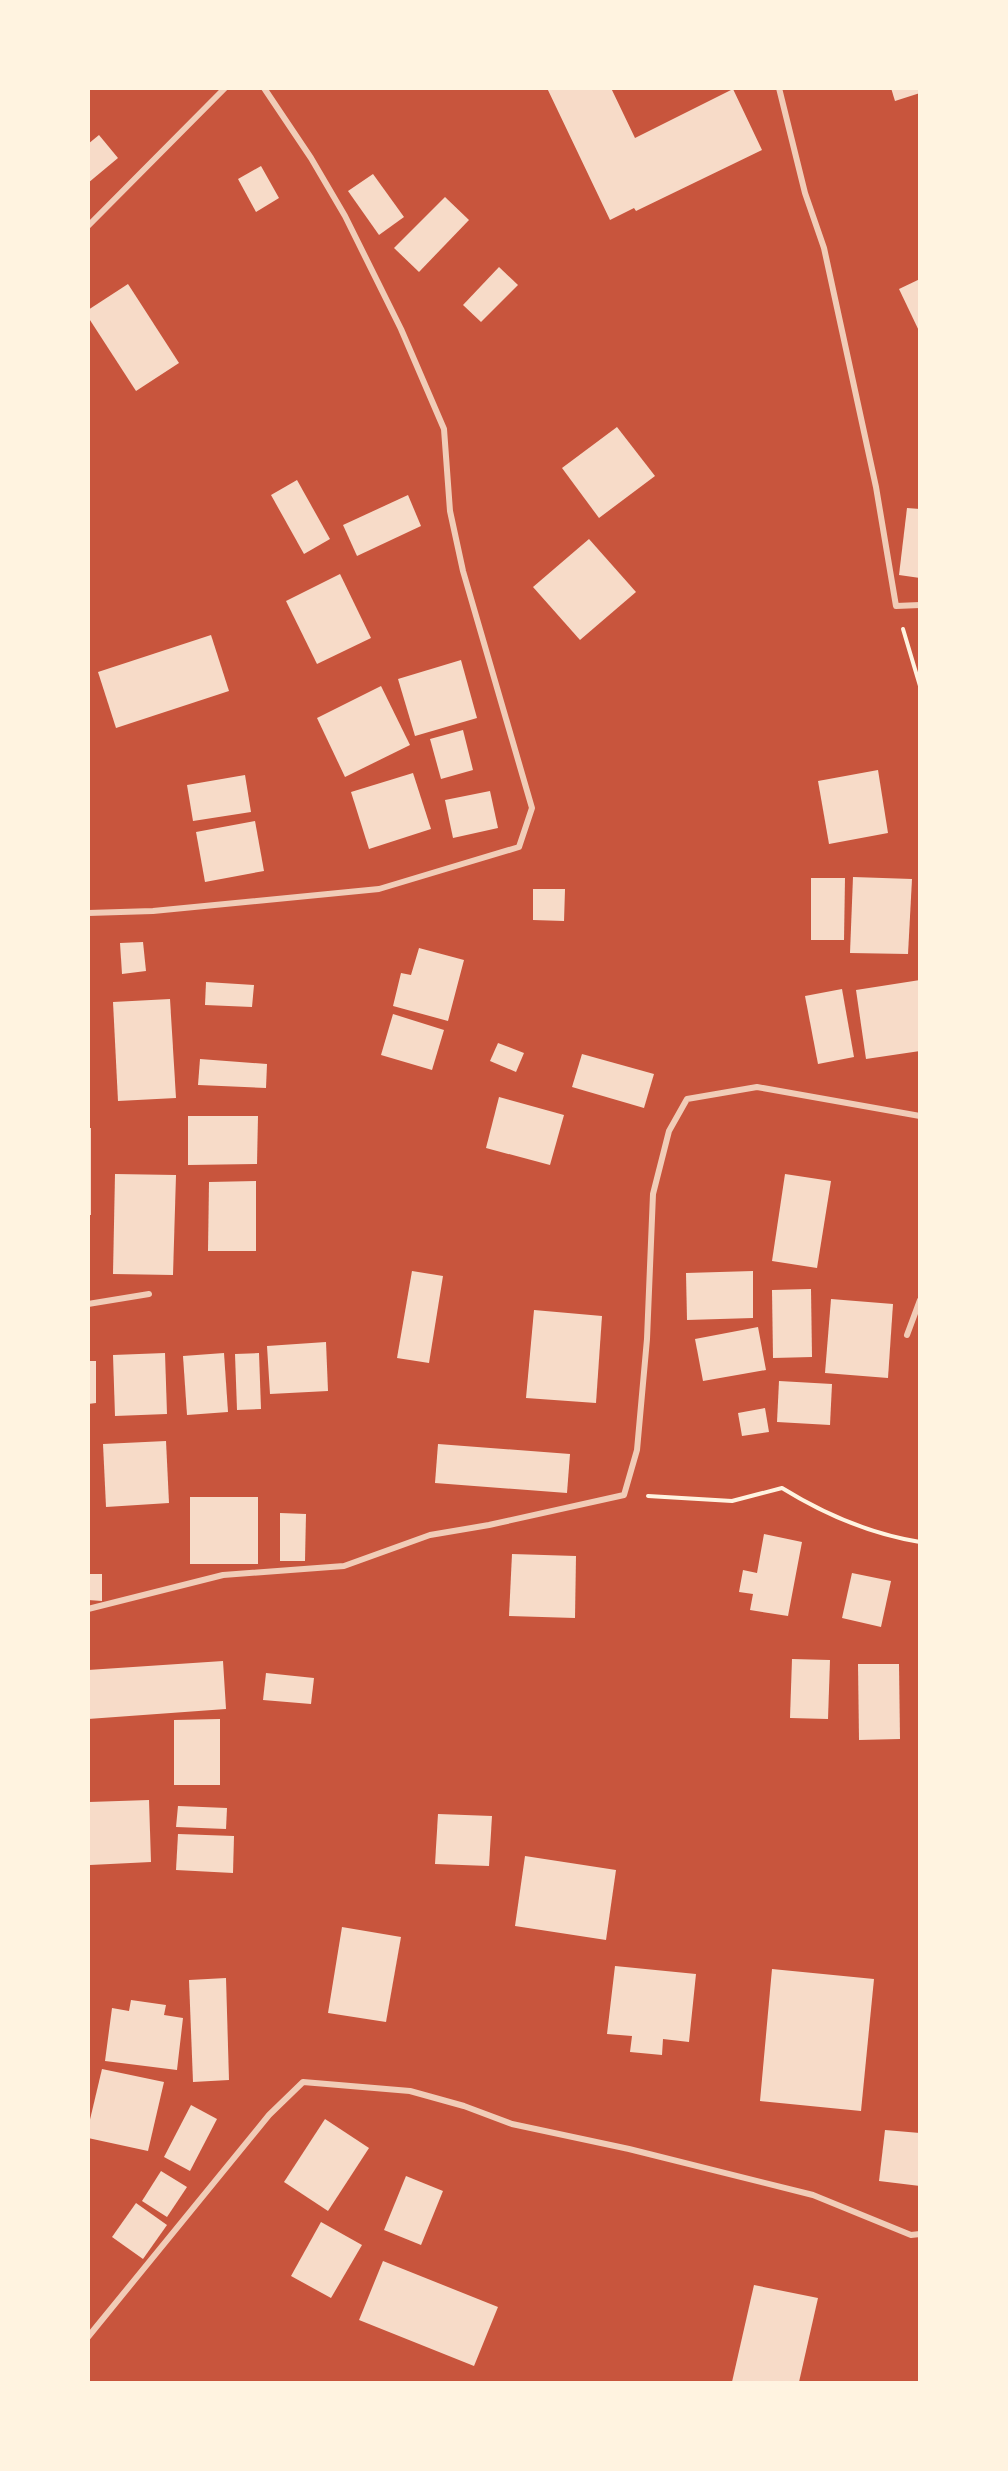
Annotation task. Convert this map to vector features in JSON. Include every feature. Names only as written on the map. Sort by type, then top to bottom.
[{"type":"street","points":[[88,226],[225,88]]},
{"type":"street","points":[[88,913],[153,911],[379,889],[519,847],[532,808],[463,571],[450,511],[448,459],[444,429],[401,329],[345,216],[311,158],[264,88]]},
{"type":"street","points":[[779,88],[805,193],[824,248],[876,487],[896,606],[920,605]]},
{"type":"street","points":[[88,1609],[223,1575],[344,1566],[430,1535],[489,1525],[624,1495],[637,1450],[647,1339],[653,1194],[669,1131],[687,1099],[757,1087],[920,1116]]},
{"type":"street","points":[[88,1304],[149,1294]]},
{"type":"street","points":[[907,1335],[920,1300]]},
{"type":"street","points":[[88,2337],[269,2115],[303,2082],[410,2091],[464,2106],[512,2124],[629,2149],[813,2195],[910,2235],[920,2234]]},
{"type":"path","points":[[896,606],[920,686]]},
{"type":"path","points":[[624,1495],[732,1501],[782,1488],[817,1509],[900,1539],[920,1542]]},
{"type":"building","points":[[547,88],[611,88],[635,138],[733,89],[762,150],[636,211],[634,208],[610,220]]},
{"type":"building","points":[[891,88],[920,88],[920,93],[895,101]]},
{"type":"building","points":[[99,135],[118,158],[88,183],[88,144]]},
{"type":"building","points":[[261,166],[279,198],[256,212],[238,179]]},
{"type":"building","points":[[373,174],[404,217],[379,235],[348,191]]},
{"type":"building","points":[[445,197],[469,220],[419,272],[394,248]]},
{"type":"building","points":[[499,267],[518,285],[481,322],[463,305]]},
{"type":"building","points":[[920,279],[920,333],[899,289]]},
{"type":"building","points":[[128,284],[179,363],[136,391],[88,317],[88,310]]},
{"type":"building","points":[[617,427],[655,476],[599,518],[562,468]]},
{"type":"building","points":[[297,480],[330,539],[304,554],[271,495]]},
{"type":"building","points":[[408,495],[421,526],[357,556],[343,525]]},
{"type":"building","points":[[907,508],[920,509],[920,578],[899,575]]},
{"type":"building","points":[[589,539],[636,592],[580,640],[533,587]]},
{"type":"building","points":[[340,574],[371,638],[317,664],[286,601]]},
{"type":"building","points":[[211,635],[229,691],[116,728],[98,672]]},
{"type":"building","points":[[461,660],[477,718],[415,736],[398,679]]},
{"type":"building","points":[[381,686],[410,745],[345,777],[317,718]]},
{"type":"building","points":[[463,730],[473,770],[441,779],[430,739]]},
{"type":"building","points":[[878,770],[888,833],[829,844],[818,781]]},
{"type":"building","points":[[413,773],[431,829],[369,849],[351,792]]},
{"type":"building","points":[[245,775],[251,812],[193,821],[187,785]]},
{"type":"building","points":[[490,791],[498,828],[453,838],[445,800]]},
{"type":"building","points":[[255,821],[264,871],[205,882],[196,832]]},
{"type":"building","points":[[853,877],[912,879],[908,954],[850,953]]},
{"type":"building","points":[[811,878],[845,878],[844,940],[811,940]]},
{"type":"building","points":[[533,889],[565,889],[564,921],[533,920]]},
{"type":"building","points":[[143,942],[146,971],[122,974],[120,943]]},
{"type":"building","points":[[419,948],[464,960],[448,1021],[393,1006],[401,973],[411,975]]},
{"type":"building","points":[[920,980],[920,1051],[866,1059],[856,990]]},
{"type":"building","points":[[206,982],[254,985],[252,1007],[205,1005]]},
{"type":"building","points":[[842,989],[854,1057],[818,1064],[805,996]]},
{"type":"building","points":[[170,999],[176,1098],[118,1101],[113,1002]]},
{"type":"building","points":[[393,1014],[444,1030],[432,1070],[381,1055]]},
{"type":"building","points":[[498,1043],[524,1053],[516,1072],[490,1061]]},
{"type":"building","points":[[582,1054],[654,1074],[644,1108],[572,1087]]},
{"type":"building","points":[[200,1059],[267,1064],[266,1088],[198,1085]]},
{"type":"building","points":[[499,1097],[564,1115],[550,1165],[486,1148]]},
{"type":"building","points":[[188,1116],[258,1116],[257,1164],[188,1165]]},
{"type":"building","points":[[88,1128],[91,1128],[91,1215],[88,1215]]},
{"type":"building","points":[[115,1174],[176,1175],[173,1275],[113,1274]]},
{"type":"building","points":[[785,1174],[831,1181],[817,1268],[772,1261]]},
{"type":"building","points":[[256,1181],[256,1251],[208,1251],[209,1182]]},
{"type":"building","points":[[412,1271],[443,1276],[429,1363],[397,1358]]},
{"type":"building","points":[[753,1271],[753,1318],[687,1320],[686,1273]]},
{"type":"building","points":[[811,1289],[812,1357],[773,1358],[772,1290]]},
{"type":"building","points":[[831,1299],[893,1304],[888,1378],[825,1373]]},
{"type":"building","points":[[534,1310],[602,1316],[596,1403],[526,1398]]},
{"type":"building","points":[[758,1327],[766,1370],[703,1381],[695,1339]]},
{"type":"building","points":[[326,1342],[328,1391],[270,1394],[267,1346]]},
{"type":"building","points":[[165,1353],[167,1414],[115,1416],[113,1355]]},
{"type":"building","points":[[224,1353],[228,1412],[187,1415],[183,1356]]},
{"type":"building","points":[[259,1353],[261,1409],[237,1410],[235,1354]]},
{"type":"building","points":[[88,1361],[96,1361],[96,1403],[88,1404]]},
{"type":"building","points":[[779,1381],[832,1384],[830,1425],[777,1422]]},
{"type":"building","points":[[765,1408],[769,1432],[742,1436],[738,1413]]},
{"type":"building","points":[[166,1441],[169,1503],[106,1507],[103,1444]]},
{"type":"building","points":[[438,1444],[570,1454],[567,1493],[435,1483]]},
{"type":"building","points":[[190,1497],[258,1497],[258,1564],[190,1564]]},
{"type":"building","points":[[280,1513],[306,1514],[305,1561],[280,1561]]},
{"type":"building","points":[[764,1534],[802,1542],[788,1616],[750,1610],[753,1594],[739,1592],[743,1570],[757,1573]]},
{"type":"building","points":[[512,1554],[576,1556],[575,1618],[509,1616]]},
{"type":"building","points":[[852,1573],[891,1581],[881,1627],[842,1618]]},
{"type":"building","points":[[88,1574],[102,1574],[102,1601],[88,1600]]},
{"type":"building","points":[[792,1659],[830,1660],[828,1719],[790,1718]]},
{"type":"building","points":[[223,1661],[226,1709],[88,1719],[88,1670]]},
{"type":"building","points":[[858,1664],[899,1664],[900,1739],[859,1740]]},
{"type":"building","points":[[266,1673],[314,1678],[311,1704],[263,1700]]},
{"type":"building","points":[[220,1719],[220,1785],[174,1785],[174,1720]]},
{"type":"building","points":[[149,1800],[151,1862],[90,1865],[89,1802]]},
{"type":"building","points":[[178,1806],[227,1808],[226,1829],[176,1827]]},
{"type":"building","points":[[438,1814],[492,1816],[489,1866],[435,1864]]},
{"type":"building","points":[[178,1834],[234,1836],[233,1873],[176,1870]]},
{"type":"building","points":[[525,1856],[616,1870],[606,1940],[515,1926]]},
{"type":"building","points":[[342,1927],[401,1937],[386,2022],[328,2013]]},
{"type":"building","points":[[615,1966],[696,1974],[689,2042],[663,2039],[662,2055],[630,2052],[632,2036],[607,2034]]},
{"type":"building","points":[[772,1969],[874,1979],[861,2111],[760,2101]]},
{"type":"building","points":[[226,1978],[229,2080],[193,2082],[189,1980]]},
{"type":"building","points":[[131,2000],[166,2005],[164,2015],[183,2018],[177,2070],[105,2061],[112,2008],[129,2011]]},
{"type":"building","points":[[102,2069],[164,2082],[148,2151],[88,2138],[88,2128]]},
{"type":"building","points":[[191,2105],[217,2119],[190,2171],[164,2157]]},
{"type":"building","points":[[325,2119],[369,2148],[328,2211],[284,2182]]},
{"type":"building","points":[[885,2130],[920,2133],[920,2186],[879,2181]]},
{"type":"building","points":[[161,2171],[187,2187],[167,2217],[142,2201]]},
{"type":"building","points":[[406,2176],[443,2191],[421,2245],[384,2230]]},
{"type":"building","points":[[136,2203],[167,2225],[143,2259],[112,2237]]},
{"type":"building","points":[[321,2222],[362,2245],[331,2298],[291,2276]]},
{"type":"building","points":[[383,2261],[498,2307],[474,2366],[359,2320]]},
{"type":"building","points":[[754,2285],[818,2298],[799,2382],[732,2382]]}]
